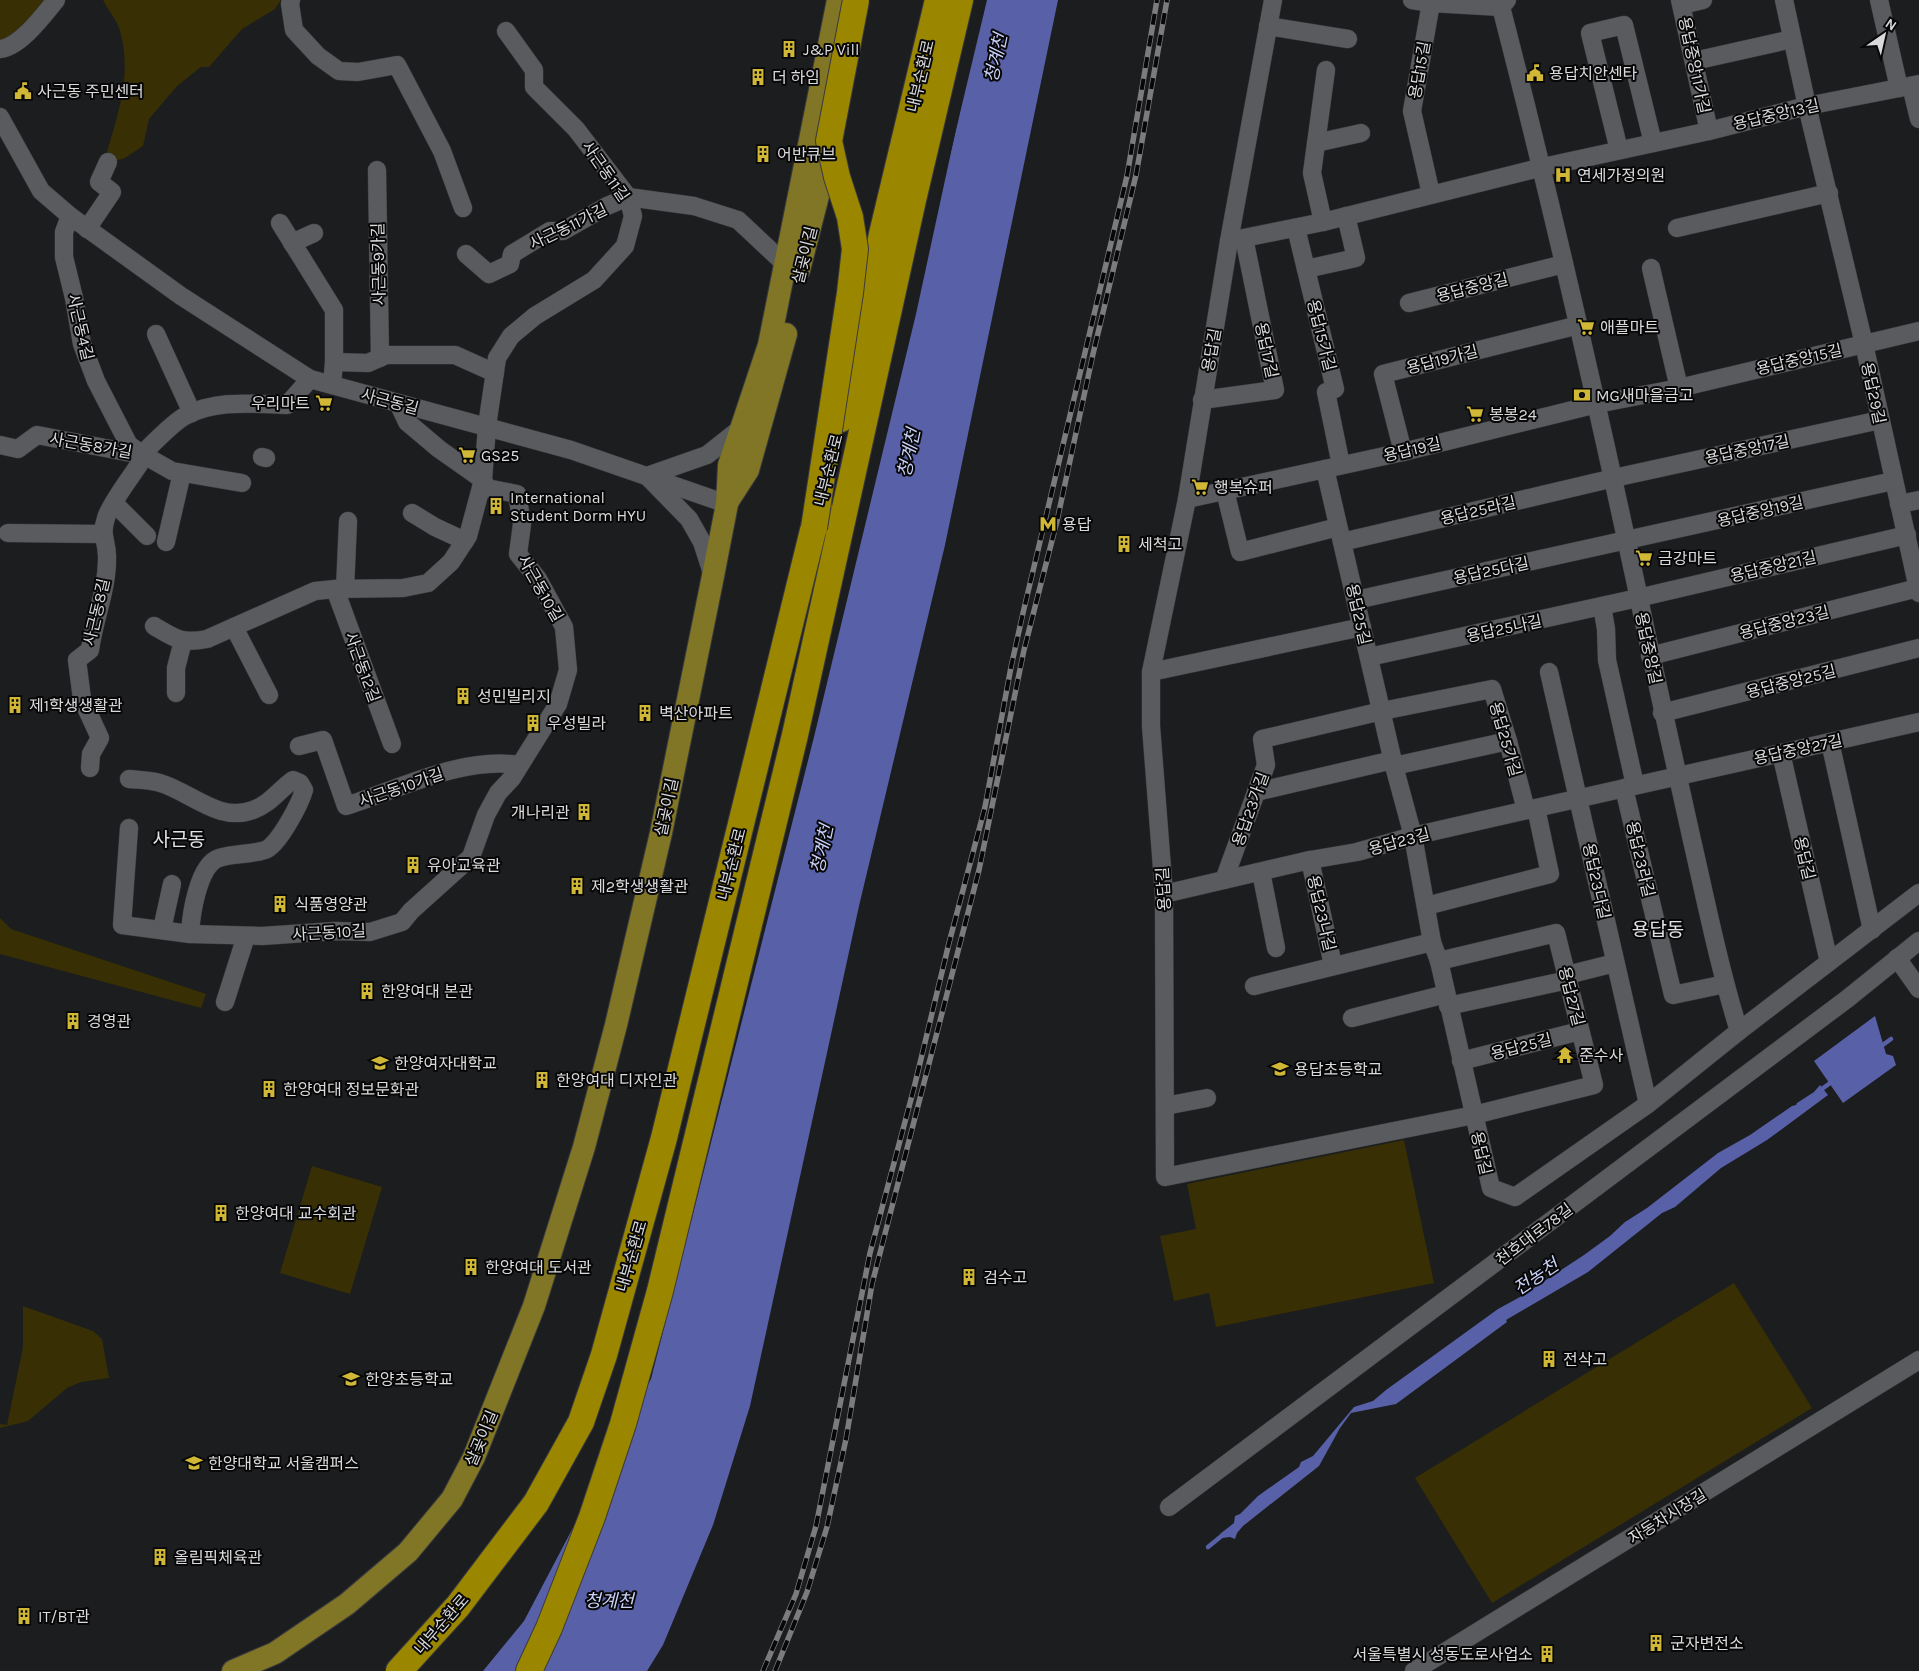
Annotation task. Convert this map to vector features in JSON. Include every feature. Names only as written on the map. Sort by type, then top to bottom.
[{"type":"highway","points":[[814,528],[855,249],[850,218],[837,177],[829,141],[856,0]]},
{"type":"highway","name":"내부순환로","points":[[399,1671],[458,1606],[536,1503],[581,1422],[604,1355],[664,1138],[865,321],[882,234],[938,0]]},
{"type":"highway","name":"내부순환로","points":[[529,1671],[549,1628],[592,1517],[623,1424],[660,1291],[795,735],[913,200],[960,0]]},
{"type":"highway","points":[[913,200],[946,132],[979,0]]},
{"type":"main road","name":"살곶이길","points":[[233,1671],[275,1654],[347,1604],[408,1552],[452,1499],[474,1457],[534,1306],[595,1108],[616,1025],[660,833],[713,576],[727,504],[729,466],[769,345],[838,0]]},
{"type":"main road","name":"살곶이길","points":[[727,504],[748,470],[784,348],[800,263],[825,174],[864,0]]},
{"type":"main road","points":[[830,37],[837,48],[843,51],[850,48],[854,42]]},
{"type":"main road","name":"살곶이길","points":[[271,1671],[282,1666],[356,1616],[418,1563],[461,1506],[487,1463],[543,1306],[592,1146],[595,1108]]},
{"type":"street","points":[[0,49],[9,48],[25,35],[56,0]]},
{"type":"street","points":[[291,0],[294,30],[318,56],[339,71],[358,72],[397,65],[442,151],[463,208]]},
{"type":"street","name":"용답길","points":[[1273,0],[1236,240],[1202,400],[1187,499],[1152,672],[1151,726],[1164,894],[1165,1177],[1474,1115],[1491,1188],[1515,1197],[1648,1104],[1739,1031],[1919,893]]},
{"type":"street","points":[[1412,0],[1430,3],[1503,2]]},
{"type":"street","points":[[1681,3],[1703,0]]},
{"type":"street","name":"용답29길","points":[[1784,0],[1919,591]]},
{"type":"street","points":[[1879,0],[1919,119]]},
{"type":"street","name":"용답중앙길","points":[[1503,2],[1614,478],[1662,713],[1678,775],[1724,984],[1739,1031]]},
{"type":"street","name":"용답15길","points":[[1430,3],[1412,111],[1431,194]]},
{"type":"street","name":"용답중앙11가길","points":[[1681,3],[1709,131]]},
{"type":"street","points":[[1619,150],[1590,33],[1624,25],[1653,143]]},
{"type":"street","points":[[1268,26],[1348,39]]},
{"type":"street","name":"사근동11길","points":[[487,426],[497,358],[511,336],[536,316],[594,280],[625,246],[633,216],[628,197],[576,129],[534,88],[534,70],[506,31]]},
{"type":"street","points":[[1694,60],[1792,39]]},
{"type":"street","points":[[1323,222],[1312,173],[1326,70]]},
{"type":"street","name":"용답중앙13길","points":[[1543,167],[1709,131],[1807,106],[1909,86]]},
{"type":"street","name":"사근동길","points":[[0,117],[41,191],[70,216],[182,296],[310,379],[571,450],[727,504]]},
{"type":"street","points":[[1316,143],[1361,132]]},
{"type":"street","points":[[87,229],[112,192],[99,182],[108,162]]},
{"type":"street","points":[[1236,240],[1323,222],[1543,167]]},
{"type":"street","name":"사근동9가길","points":[[377,170],[380,358]]},
{"type":"street","points":[[1677,228],[1829,193]]},
{"type":"street","points":[[628,197],[694,206],[738,220],[785,264]]},
{"type":"street","name":"사근동11가길","points":[[466,254],[489,274],[510,264],[512,254],[550,231],[563,231],[607,206],[628,197]]},
{"type":"street","name":"사근동4길","points":[[70,216],[64,232],[64,257],[82,344],[96,381],[129,445],[142,454]]},
{"type":"street","points":[[1306,269],[1356,258],[1346,216]]},
{"type":"street","points":[[280,223],[334,310],[332,385]]},
{"type":"street","name":"용답15가길","points":[[1296,228],[1335,389],[1326,392],[1333,467]]},
{"type":"street","points":[[292,243],[314,233]]},
{"type":"street","name":"용답17길","points":[[1202,400],[1275,390],[1236,240]]},
{"type":"street","name":"용답중앙길","points":[[1409,302],[1564,264]]},
{"type":"street","points":[[1651,268],[1679,388]]},
{"type":"street","name":"용답19가길","points":[[1403,452],[1383,374],[1579,325]]},
{"type":"street","name":"용답중앙15길","points":[[1597,404],[1679,388],[1919,331]]},
{"type":"street","points":[[156,334],[192,413]]},
{"type":"street","points":[[334,362],[368,363],[386,355],[455,355],[495,373]]},
{"type":"street","name":"사근동8길","points":[[90,768],[91,754],[100,738],[82,699],[77,660],[90,650],[104,588],[107,555],[102,534],[106,517],[140,462],[142,454],[184,416],[209,406],[237,404],[287,405],[310,379]]},
{"type":"street","name":"사근동10길","points":[[129,828],[122,925],[190,934],[246,936],[335,931],[370,932],[402,922],[411,911],[471,857],[486,815],[498,794],[516,772],[558,704],[568,670],[564,627],[538,578],[518,554],[522,524],[517,494],[487,488],[483,480],[439,449],[407,422],[398,403]]},
{"type":"street","name":"용답19길","points":[[1187,499],[1403,452],[1597,404]]},
{"type":"street","name":"용답중앙17길","points":[[1614,478],[1880,420]]},
{"type":"street","points":[[154,626],[176,639],[190,643],[207,639],[314,591],[403,588],[428,583],[451,562],[465,541],[483,480],[487,426]]},
{"type":"street","points":[[713,576],[702,542],[689,519],[647,476],[707,455],[741,428]]},
{"type":"street","name":"사근동8가길","points":[[0,444],[18,449],[38,435],[142,454],[172,471],[242,483]]},
{"type":"street","name":"용답25길","points":[[1333,467],[1340,534],[1394,763],[1414,836],[1432,942],[1474,1115]]},
{"type":"street","points":[[166,542],[182,473]]},
{"type":"street","name":"용답25라길","points":[[1340,534],[1614,478]]},
{"type":"street","name":"용답중앙19길","points":[[1626,541],[1893,480]]},
{"type":"street","points":[[1225,491],[1240,552],[1340,534]]},
{"type":"street","points":[[1899,504],[1919,500]]},
{"type":"street","points":[[114,503],[147,536]]},
{"type":"street","points":[[412,513],[435,527],[465,541]]},
{"type":"street","name":"사근동12길","points":[[348,521],[340,589],[392,744]]},
{"type":"street","points":[[8,533],[102,534]]},
{"type":"street","name":"용답중앙21길","points":[[1638,598],[1907,535]]},
{"type":"street","name":"용답25다길","points":[[1356,600],[1626,541]]},
{"type":"street","name":"용답중앙23길","points":[[1650,656],[1919,591]]},
{"type":"street","name":"용답25나길","points":[[1369,657],[1638,598]]},
{"type":"street","points":[[1602,606],[1606,629],[1607,660],[1630,786]]},
{"type":"street","points":[[234,627],[269,696]]},
{"type":"street","points":[[1152,672],[1362,627]]},
{"type":"street","points":[[176,693],[176,668],[183,641]]},
{"type":"street","name":"용답중앙25길","points":[[1662,713],[1919,648]]},
{"type":"street","points":[[1549,672],[1579,798]]},
{"type":"street","name":"용답25가길","points":[[1382,711],[1492,689],[1531,809]]},
{"type":"street","name":"용답23가길","points":[[1224,880],[1266,765],[1262,739],[1382,711]]},
{"type":"street","name":"용답중앙27길","points":[[1678,775],[1919,722]]},
{"type":"street","name":"사근동10가길","points":[[299,746],[323,740],[346,806],[448,771],[484,764],[516,772]]},
{"type":"street","points":[[1256,792],[1508,741]]},
{"type":"street","points":[[1830,742],[1872,930]]},
{"type":"street","name":"용답길","points":[[1781,752],[1829,962]]},
{"type":"street","name":"용답23길","points":[[1164,894],[1310,860],[1357,852],[1414,836],[1678,775]]},
{"type":"street","points":[[130,779],[160,783],[217,811],[235,813],[252,811],[266,804],[293,780],[300,783],[304,790],[301,801],[280,835],[267,850],[217,858],[206,870],[192,910],[190,934]]},
{"type":"street","name":"용답23라길","points":[[1630,786],[1673,995],[1724,984]]},
{"type":"street","name":"용답23다길","points":[[1579,798],[1648,1104]]},
{"type":"street","points":[[1426,906],[1550,874],[1531,809]]},
{"type":"street","name":"용답23나길","points":[[1310,860],[1333,965]]},
{"type":"street","points":[[1261,872],[1276,948]]},
{"type":"street","points":[[162,929],[172,884]]},
{"type":"street","name":"용답27길","points":[[1438,961],[1556,933],[1594,1085],[1474,1115]]},
{"type":"street","points":[[225,1002],[246,936]]},
{"type":"street","name":"천호대로78길","points":[[1169,1507],[1764,1062],[1847,999],[1919,940]]},
{"type":"street","name":"용답23나길","points":[[1254,986],[1432,942]]},
{"type":"street","points":[[1897,958],[1919,989]]},
{"type":"street","points":[[1352,1018],[1567,977],[1615,963]]},
{"type":"street","name":"용답25길","points":[[1461,1061],[1580,1031]]},
{"type":"street","points":[[1165,1106],[1207,1098]]},
{"type":"street","name":"자동차시장길","points":[[1414,1671],[1919,1360]]},
{"type":"shaded area","points":[[0,0],[66,0],[27,43],[4,58],[0,57]]},
{"type":"shaded area","points":[[103,0],[281,0],[275,9],[242,29],[209,67],[201,67],[177,86],[149,119],[143,146],[125,158],[111,162],[107,152],[120,107],[125,62],[119,27]]},
{"type":"shaded area","points":[[0,918],[11,929],[206,994],[201,1008],[0,954]]},
{"type":"shaded area","points":[[1404,1140],[1434,1283],[1216,1327],[1209,1293],[1174,1301],[1160,1236],[1196,1229],[1187,1184]]},
{"type":"shaded area","points":[[312,1166],[382,1187],[350,1294],[280,1273]]},
{"type":"shaded area","points":[[1734,1283],[1812,1408],[1492,1603],[1415,1478]]},
{"type":"shaded area","points":[[23,1306],[93,1331],[102,1339],[109,1378],[81,1382],[67,1388],[28,1421],[0,1428],[0,1424],[7,1425],[23,1347]]},
{"type":"water","name":"청계천","points":[[984,0],[1058,0],[945,545],[859,906],[750,1406],[713,1525],[663,1645],[647,1671],[483,1671],[524,1621],[651,1379],[814,737],[916,314]]},
{"type":"water","points":[[1875,1016],[1886,1054],[1893,1056],[1896,1065],[1843,1103],[1814,1061]]},
{"type":"water","points":[[1820,1085],[1828,1095],[1767,1140],[1721,1168],[1675,1207],[1662,1213],[1588,1272],[1506,1320],[1507,1322],[1396,1404],[1351,1413],[1340,1428],[1319,1466],[1243,1526],[1235,1539],[1230,1537],[1222,1538],[1220,1534],[1234,1523],[1235,1516],[1240,1514],[1258,1496],[1299,1467],[1301,1462],[1313,1456],[1354,1407],[1373,1401],[1498,1309],[1520,1297],[1584,1255],[1718,1153],[1796,1105],[1814,1092]]},
{"type":"pier","points":[[981,0],[987,0],[923,268]]},
{"type":"waterway","name":"전농천","points":[[1880,1047],[1891,1039]]},
{"type":"waterway","name":"전농천","points":[[1819,1091],[1833,1081]]},
{"type":"waterway","name":"전농천","points":[[1208,1547],[1224,1534]]},
{"type":"railway","points":[[763,1671],[796,1594],[816,1526],[870,1253],[985,807],[1023,613],[1127,176],[1157,0]]},
{"type":"railway","points":[[775,1671],[807,1592],[827,1527],[846,1439],[872,1284],[979,870],[1024,650],[1057,521],[1093,354],[1136,175],[1167,0]]},
{"type":"place","name":"J&P Vill","points":[[789,49]]},
{"type":"place","name":"용답치안센타","points":[[1535,73]]},
{"type":"place","name":"더 하임","points":[[758,77]]},
{"type":"place","name":"사근동 주민센터","points":[[23,91]]},
{"type":"place","name":"어반큐브","points":[[763,154]]},
{"type":"place","name":"연세가정의원","points":[[1563,175]]},
{"type":"place","name":"애플마트","points":[[1586,327]]},
{"type":"place","name":"MG새마을금고","points":[[1582,395]]},
{"type":"place","name":"우리마트","points":[[324,403]]},
{"type":"place","name":"봉봉24","points":[[1475,414]]},
{"type":"place","name":"GS25","points":[[467,455]]},
{"type":"place","name":"행복슈퍼","points":[[1200,487]]},
{"type":"place","name":"International Student Dorm HYU","points":[[496,506]]},
{"type":"place","name":"용답","points":[[1048,524]]},
{"type":"place","name":"세척고","points":[[1124,544]]},
{"type":"place","name":"금강마트","points":[[1644,558]]},
{"type":"place","name":"성민빌리지","points":[[463,696]]},
{"type":"place","name":"제1학생생활관","points":[[15,705]]},
{"type":"place","name":"벽산아파트","points":[[645,713]]},
{"type":"place","name":"우성빌라","points":[[533,723]]},
{"type":"place","name":"개나리관","points":[[584,812]]},
{"type":"place","name":"유아교육관","points":[[413,865]]},
{"type":"place","name":"제2학생생활관","points":[[577,886]]},
{"type":"place","name":"식품영양관","points":[[280,904]]},
{"type":"place","name":"한양여대 본관","points":[[367,991]]},
{"type":"place","name":"경영관","points":[[73,1021]]},
{"type":"place","name":"준수사","points":[[1565,1055]]},
{"type":"place","name":"한양여자대학교","points":[[380,1063]]},
{"type":"place","name":"용답초등학교","points":[[1280,1069]]},
{"type":"place","name":"한양여대 디자인관","points":[[542,1080]]},
{"type":"place","name":"한양여대 정보문화관","points":[[269,1089]]},
{"type":"place","name":"한양여대 교수회관","points":[[221,1213]]},
{"type":"place","name":"한양여대 도서관","points":[[471,1267]]},
{"type":"place","name":"검수고","points":[[969,1277]]},
{"type":"place","name":"전삭고","points":[[1549,1359]]},
{"type":"place","name":"한양초등학교","points":[[351,1379]]},
{"type":"place","name":"한양대학교 서울캠퍼스","points":[[194,1463]]},
{"type":"place","name":"올림픽체육관","points":[[160,1557]]},
{"type":"place","name":"IT/BT관","points":[[24,1616]]},
{"type":"place","name":"군자변전소","points":[[1656,1643]]},
{"type":"place","name":"서울특별시 성동도로사업소","points":[[1547,1654]]},
{"type":"district","name":"사근동","points":[[179,839]]},
{"type":"district","name":"용답동","points":[[1658,929]]}]
